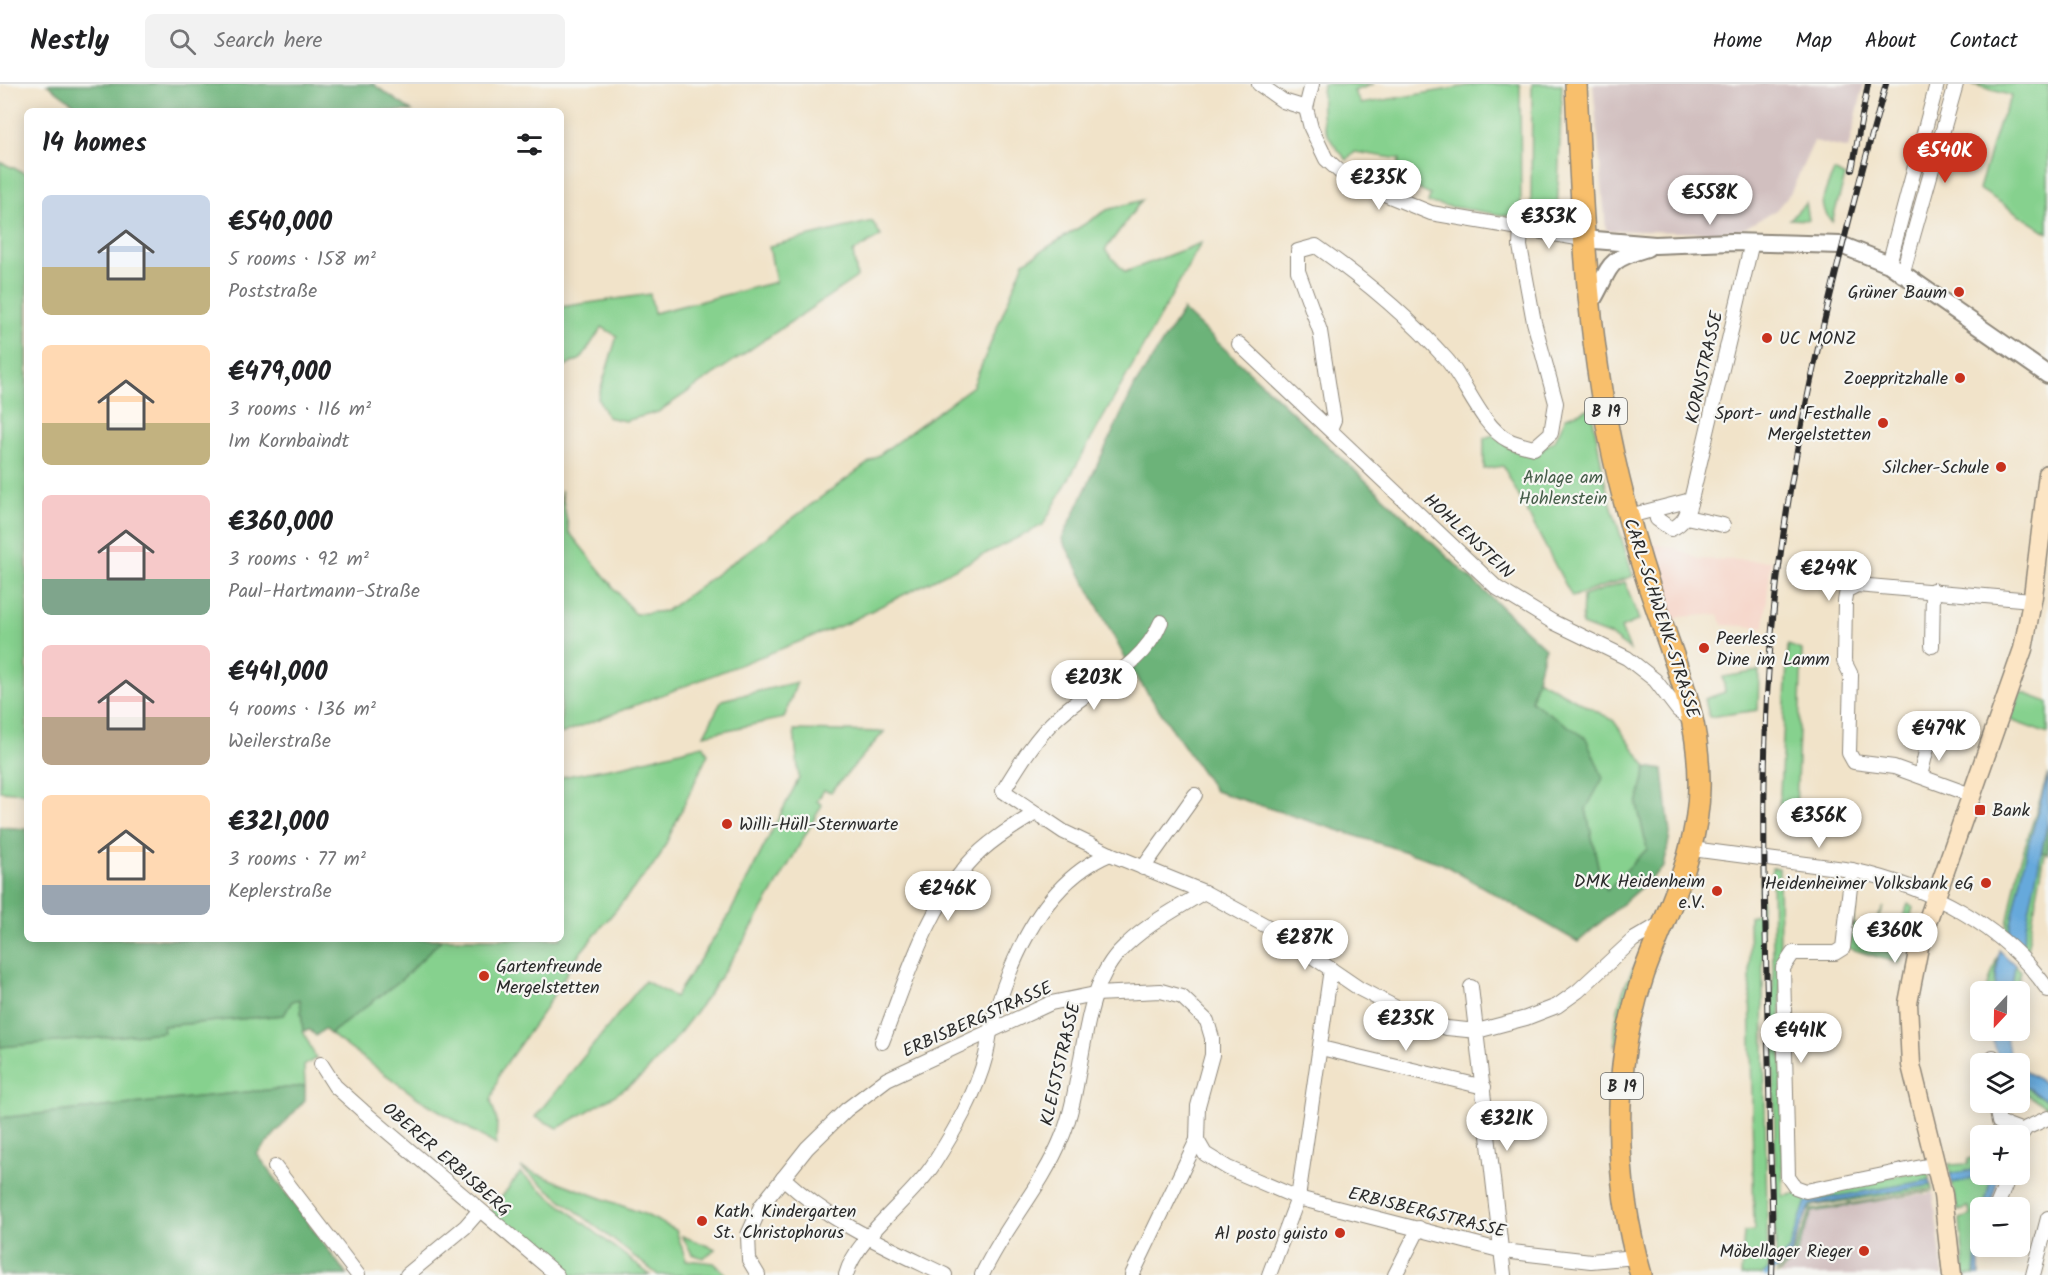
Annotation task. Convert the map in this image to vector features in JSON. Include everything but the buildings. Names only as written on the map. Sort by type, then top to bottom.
[{"type":"main road","name":"B 19","points":[[1576,84],[1583,239]]},
{"type":"main road","name":"CARL-SCHWENK-STRASSE","points":[[1583,239],[1597,365],[1618,478],[1689,719],[1700,782],[1698,818],[1692,849],[1644,974],[1630,1026],[1623,1065],[1620,1113],[1622,1160],[1626,1206],[1639,1266]]},
{"type":"main road","points":[[1952,1275],[1938,1175],[1911,1065],[1907,1029],[1911,976],[1935,896],[2023,649],[2032,600],[2048,474]]},
{"type":"street","points":[[1259,84],[1283,101],[1306,108]]},
{"type":"street","points":[[1312,84],[1306,108],[1311,128],[1326,159],[1348,179],[1431,213],[1583,239],[1655,245],[1752,242],[1836,243],[1889,264],[2048,375]]},
{"type":"street","points":[[1889,264],[1937,84]]},
{"type":"street","points":[[1902,275],[1956,84]]},
{"type":"street","points":[[1330,429],[1334,420],[1320,331],[1298,271],[1298,252],[1316,246],[1352,271],[1400,312],[1448,362],[1486,419],[1506,439],[1534,448],[1551,433],[1556,403],[1534,322],[1520,246],[1521,229]]},
{"type":"street","name":"KORNSTRASSE","points":[[1686,517],[1752,242]]},
{"type":"street","points":[[1590,304],[1601,287],[1609,267],[1620,256],[1655,245]]},
{"type":"street","name":"HOHLENSTEIN","points":[[1239,345],[1497,588],[1553,622],[1628,658],[1655,680],[1689,719]]},
{"type":"street","points":[[1629,516],[1691,500]]},
{"type":"street","points":[[1655,510],[1657,519],[1671,529],[1680,525],[1686,517],[1723,525]]},
{"type":"street","points":[[1971,795],[1894,767],[1854,762],[1849,753],[1851,675],[1844,661],[1847,590],[1857,585],[2032,600]]},
{"type":"street","points":[[1932,646],[1933,590]]},
{"type":"street","points":[[1161,622],[1150,643],[1126,669],[1058,717],[1020,763],[1003,791],[1034,814],[1110,854],[1204,892],[1272,929],[1360,989],[1422,1021],[1447,1028],[1477,1031],[1527,1018],[1557,1006],[1578,992],[1633,940],[1653,930],[1666,920]]},
{"type":"street","points":[[1920,776],[1929,740]]},
{"type":"street","points":[[1143,868],[1195,795]]},
{"type":"street","points":[[882,1042],[911,963],[936,910],[968,864],[998,837],[1034,814]]},
{"type":"street","points":[[1692,849],[1852,870],[1935,896],[2000,938],[2024,961],[2048,990]]},
{"type":"street","points":[[846,1275],[848,1267],[869,1238],[932,1167],[973,1091],[1014,964],[1046,903],[1078,873],[1110,854]]},
{"type":"street","points":[[1852,870],[1843,948],[1835,953],[1793,953],[1784,968],[1788,1177],[1795,1187],[1806,1191],[1938,1175]]},
{"type":"street","name":"KLEISTSTRASSE","points":[[982,1275],[1040,1183],[1063,1136],[1077,1083],[1095,994],[1105,971],[1119,952],[1149,926],[1204,892]]},
{"type":"street","points":[[1269,1275],[1298,1198],[1331,969]]},
{"type":"street","points":[[1471,987],[1504,1275]]},
{"type":"street","name":"ERBISBERGSTRASSE","points":[[758,1275],[749,1260],[748,1235],[760,1206],[807,1148],[846,1110],[887,1078],[1051,1003],[1095,994],[1161,991],[1182,997],[1207,1021],[1212,1038],[1212,1055],[1198,1106],[1197,1140],[1205,1154],[1228,1168],[1298,1198],[1503,1251],[1639,1266]]},
{"type":"street","points":[[1321,1048],[1484,1087]]},
{"type":"street","name":"OBERER ERBISBERG","points":[[321,1064],[335,1086],[479,1211],[557,1275]]},
{"type":"street","points":[[1997,1113],[1998,1120],[2006,1125]]},
{"type":"street","points":[[2028,1125],[2048,1118]]},
{"type":"street","points":[[1132,1275],[1197,1140]]},
{"type":"street","points":[[275,1167],[358,1275]]},
{"type":"street","points":[[783,1178],[819,1209],[869,1238],[945,1275]]},
{"type":"street","points":[[407,1275],[469,1223],[479,1211]]},
{"type":"street","points":[[2033,1275],[2048,1218]]},
{"type":"street","points":[[1395,1275],[1419,1228]]},
{"type":"shaded area","points":[[1593,84],[1864,84],[1848,149],[1814,141],[1791,192],[1776,210],[1741,230],[1716,233],[1606,230]]},
{"type":"shaded area","points":[[1648,543],[1677,549],[1698,559],[1771,561],[1764,627],[1723,625],[1718,614],[1679,617],[1671,623]]},
{"type":"shaded area","points":[[1933,1193],[1943,1275],[1779,1275],[1794,1261],[1811,1212]]},
{"type":"green space","points":[[47,84],[373,84],[408,108],[80,108]]},
{"type":"green space","points":[[1323,84],[1374,84],[1354,91],[1361,104],[1479,84],[1520,84],[1521,218],[1428,203],[1430,195],[1407,183],[1399,188],[1390,184],[1400,159],[1355,152],[1347,160],[1332,142],[1324,125],[1322,117]]},
{"type":"green space","points":[[1532,84],[1562,84],[1557,217],[1549,222],[1536,219],[1531,203]]},
{"type":"green space","points":[[1972,84],[2048,84],[2048,233],[1979,189],[1998,125],[2012,96]]},
{"type":"green space","points":[[0,162],[24,173],[24,793],[0,791]]},
{"type":"green space","points":[[1834,171],[1845,177],[1832,222],[1827,216],[1823,203]]},
{"type":"green space","points":[[1142,200],[1105,250],[1125,272],[1201,243],[1043,525],[845,624],[564,733],[564,506],[569,532],[635,614],[666,611],[973,386],[1024,262],[1107,210]]},
{"type":"green space","points":[[1806,203],[1809,220],[1790,219]]},
{"type":"green space","points":[[872,221],[881,236],[853,252],[857,277],[658,412],[625,421],[607,417],[598,398],[617,336],[602,327],[581,359],[564,367],[564,307],[650,294],[654,313],[776,282],[769,246]]},
{"type":"green space","points":[[1183,310],[1545,648],[1531,701],[1586,738],[1603,778],[1586,809],[1599,871],[1607,890],[1647,849],[1637,804],[1647,767],[1663,770],[1670,834],[1664,867],[1578,942],[1441,863],[1215,791],[1131,669],[1062,539],[1135,385]]},
{"type":"green space","name":"Anlage am Hohlenstein","points":[[1591,408],[1606,487],[1633,576],[1572,597],[1503,466],[1484,469],[1484,438],[1493,435],[1505,445],[1531,456],[1555,440],[1566,417]]},
{"type":"green space","points":[[1625,582],[1639,620],[1621,628],[1630,650],[1611,636],[1582,625],[1583,596]]},
{"type":"green space","points":[[1788,645],[1802,650],[1796,811],[1779,811]]},
{"type":"green space","points":[[1759,671],[1758,710],[1709,717],[1705,699],[1725,692],[1723,677]]},
{"type":"green space","points":[[1537,679],[1613,720],[1647,767],[1637,804],[1647,849],[1608,890],[1599,871],[1586,809],[1531,701]]},
{"type":"green space","points":[[797,682],[784,718],[704,735],[722,700]]},
{"type":"green space","points":[[2021,692],[2048,702],[2048,734],[2010,720]]},
{"type":"green space","points":[[794,730],[884,732],[831,792],[824,790],[817,801],[822,805],[742,944],[672,1043],[646,1072],[617,1094],[558,1128],[535,1117],[645,981],[675,997],[728,917],[799,778]]},
{"type":"green space","points":[[703,745],[708,754],[659,858],[575,959],[543,1012],[500,1072],[491,1101],[497,1121],[496,1145],[418,1098],[330,1034],[402,979],[439,942],[564,942],[564,776],[626,765]]},
{"type":"green space","points":[[2048,774],[2028,847],[2009,933],[2006,930],[2019,865]]},
{"type":"green space","points":[[2048,820],[2048,854],[2040,851]]},
{"type":"green space","points":[[0,827],[24,829],[24,942],[439,942],[402,979],[330,1034],[324,1029],[316,1036],[310,1030],[303,1031],[300,999],[292,1001],[284,1015],[163,1026],[164,1032],[0,1047]]},
{"type":"green space","points":[[2040,851],[2045,853],[2027,949],[2022,945]]},
{"type":"green space","points":[[1772,868],[1779,868],[1783,1196],[1928,1170],[1930,1180],[1807,1202],[1789,1250],[1776,1263]]},
{"type":"green space","points":[[1761,878],[1768,1270],[1762,1275],[1741,1275],[1744,1232],[1754,1231],[1749,916],[1757,914]]},
{"type":"green space","points":[[1854,884],[1858,886],[1853,924],[1870,932],[1884,907],[1870,939],[1891,946],[1908,904],[1913,907],[1899,963],[1848,948]]},
{"type":"green space","points":[[1997,957],[1996,981],[1989,981]]},
{"type":"green space","points":[[1638,960],[1616,1048],[1615,1026],[1619,1003]]},
{"type":"green space","points":[[2015,965],[2021,971],[2018,981],[2012,981]]},
{"type":"green space","points":[[300,999],[303,1031],[316,1058],[304,1066],[305,1086],[0,1118],[0,1047],[163,1032],[162,1026],[284,1015],[292,1001]]},
{"type":"green space","points":[[305,1086],[305,1100],[257,1154],[347,1275],[0,1275],[0,1118]]},
{"type":"green space","points":[[2030,1090],[2048,1101],[2048,1107],[2030,1096]]},
{"type":"green space","points":[[1970,1159],[1970,1171],[1950,1174],[1949,1165],[1968,1164]]},
{"type":"green space","points":[[521,1168],[644,1214],[676,1230],[686,1260],[714,1263],[727,1275],[658,1275]]},
{"type":"green space","points":[[520,1173],[650,1275],[570,1275],[490,1212]]},
{"type":"green space","points":[[1970,1179],[1970,1185],[1989,1185],[1986,1197],[1970,1197],[1970,1212],[1968,1207],[1958,1210],[1952,1183]]},
{"type":"green space","points":[[1931,1185],[1932,1189],[1813,1206],[1806,1213],[1791,1257],[1776,1271],[1793,1250],[1806,1209],[1810,1205]]},
{"type":"green space","points":[[1933,1191],[1812,1212],[1794,1261],[1776,1275],[1792,1258],[1811,1210]]},
{"type":"green space","points":[[1970,1215],[1970,1257],[1976,1257],[1975,1275],[1965,1275],[1960,1219]]},
{"type":"green space","points":[[682,1236],[716,1249],[703,1258],[692,1254]]},
{"type":"water","points":[[2048,775],[2048,820],[2022,945],[2009,933],[2028,847]]},
{"type":"water","points":[[1999,950],[2015,965],[2013,981],[1996,981]]},
{"type":"water","points":[[1993,1041],[2007,1041],[2009,1053],[1997,1053]]},
{"type":"water","points":[[2030,1074],[2048,1086],[2048,1101],[2030,1090]]},
{"type":"water","points":[[1970,1171],[1970,1179],[1952,1183],[1950,1174]]},
{"type":"water","points":[[1930,1180],[1931,1185],[1810,1205],[1790,1255],[1776,1268],[1776,1263],[1789,1250],[1806,1202]]},
{"type":"water","points":[[1989,1185],[1996,1185],[1993,1197],[1986,1197]]},
{"type":"water","points":[[1977,1257],[1979,1257],[1979,1275],[1975,1275]]},
{"type":"waterway","points":[[1766,1275],[1779,1264]]},
{"type":"railway","points":[[1852,170],[1868,84]]},
{"type":"railway","points":[[1772,1275],[1773,1223],[1764,823],[1766,719],[1771,638],[1780,558],[1807,398],[1844,240],[1886,84]]},
{"type":"place","name":"Grüner Baum","points":[[1959,292]]},
{"type":"place","name":"UC MONZ","points":[[1767,338]]},
{"type":"place","name":"Zoeppritzhalle","points":[[1960,378]]},
{"type":"place","name":"Sport- und Festhalle Mergelstetten","points":[[1883,423]]},
{"type":"place","name":"Silcher-Schule","points":[[2001,467]]},
{"type":"place","name":"Peerless Dine im Lamm","points":[[1704,648]]},
{"type":"place","name":"Bank","points":[[1980,810]]},
{"type":"place","name":"Willi-Hüll-Sternwarte","points":[[727,824]]},
{"type":"place","name":"Heidenheimer Volksbank eG","points":[[1986,883]]},
{"type":"place","name":"DMK Heidenheim e.V.","points":[[1717,891]]},
{"type":"place","name":"Gartenfreunde Mergelstetten","points":[[484,976]]},
{"type":"place","name":"Kath. Kindergarten St. Christophorus","points":[[702,1221]]},
{"type":"place","name":"Al posto guisto","points":[[1340,1233]]},
{"type":"place","name":"Möbellager Rieger","points":[[1864,1251]]}]
